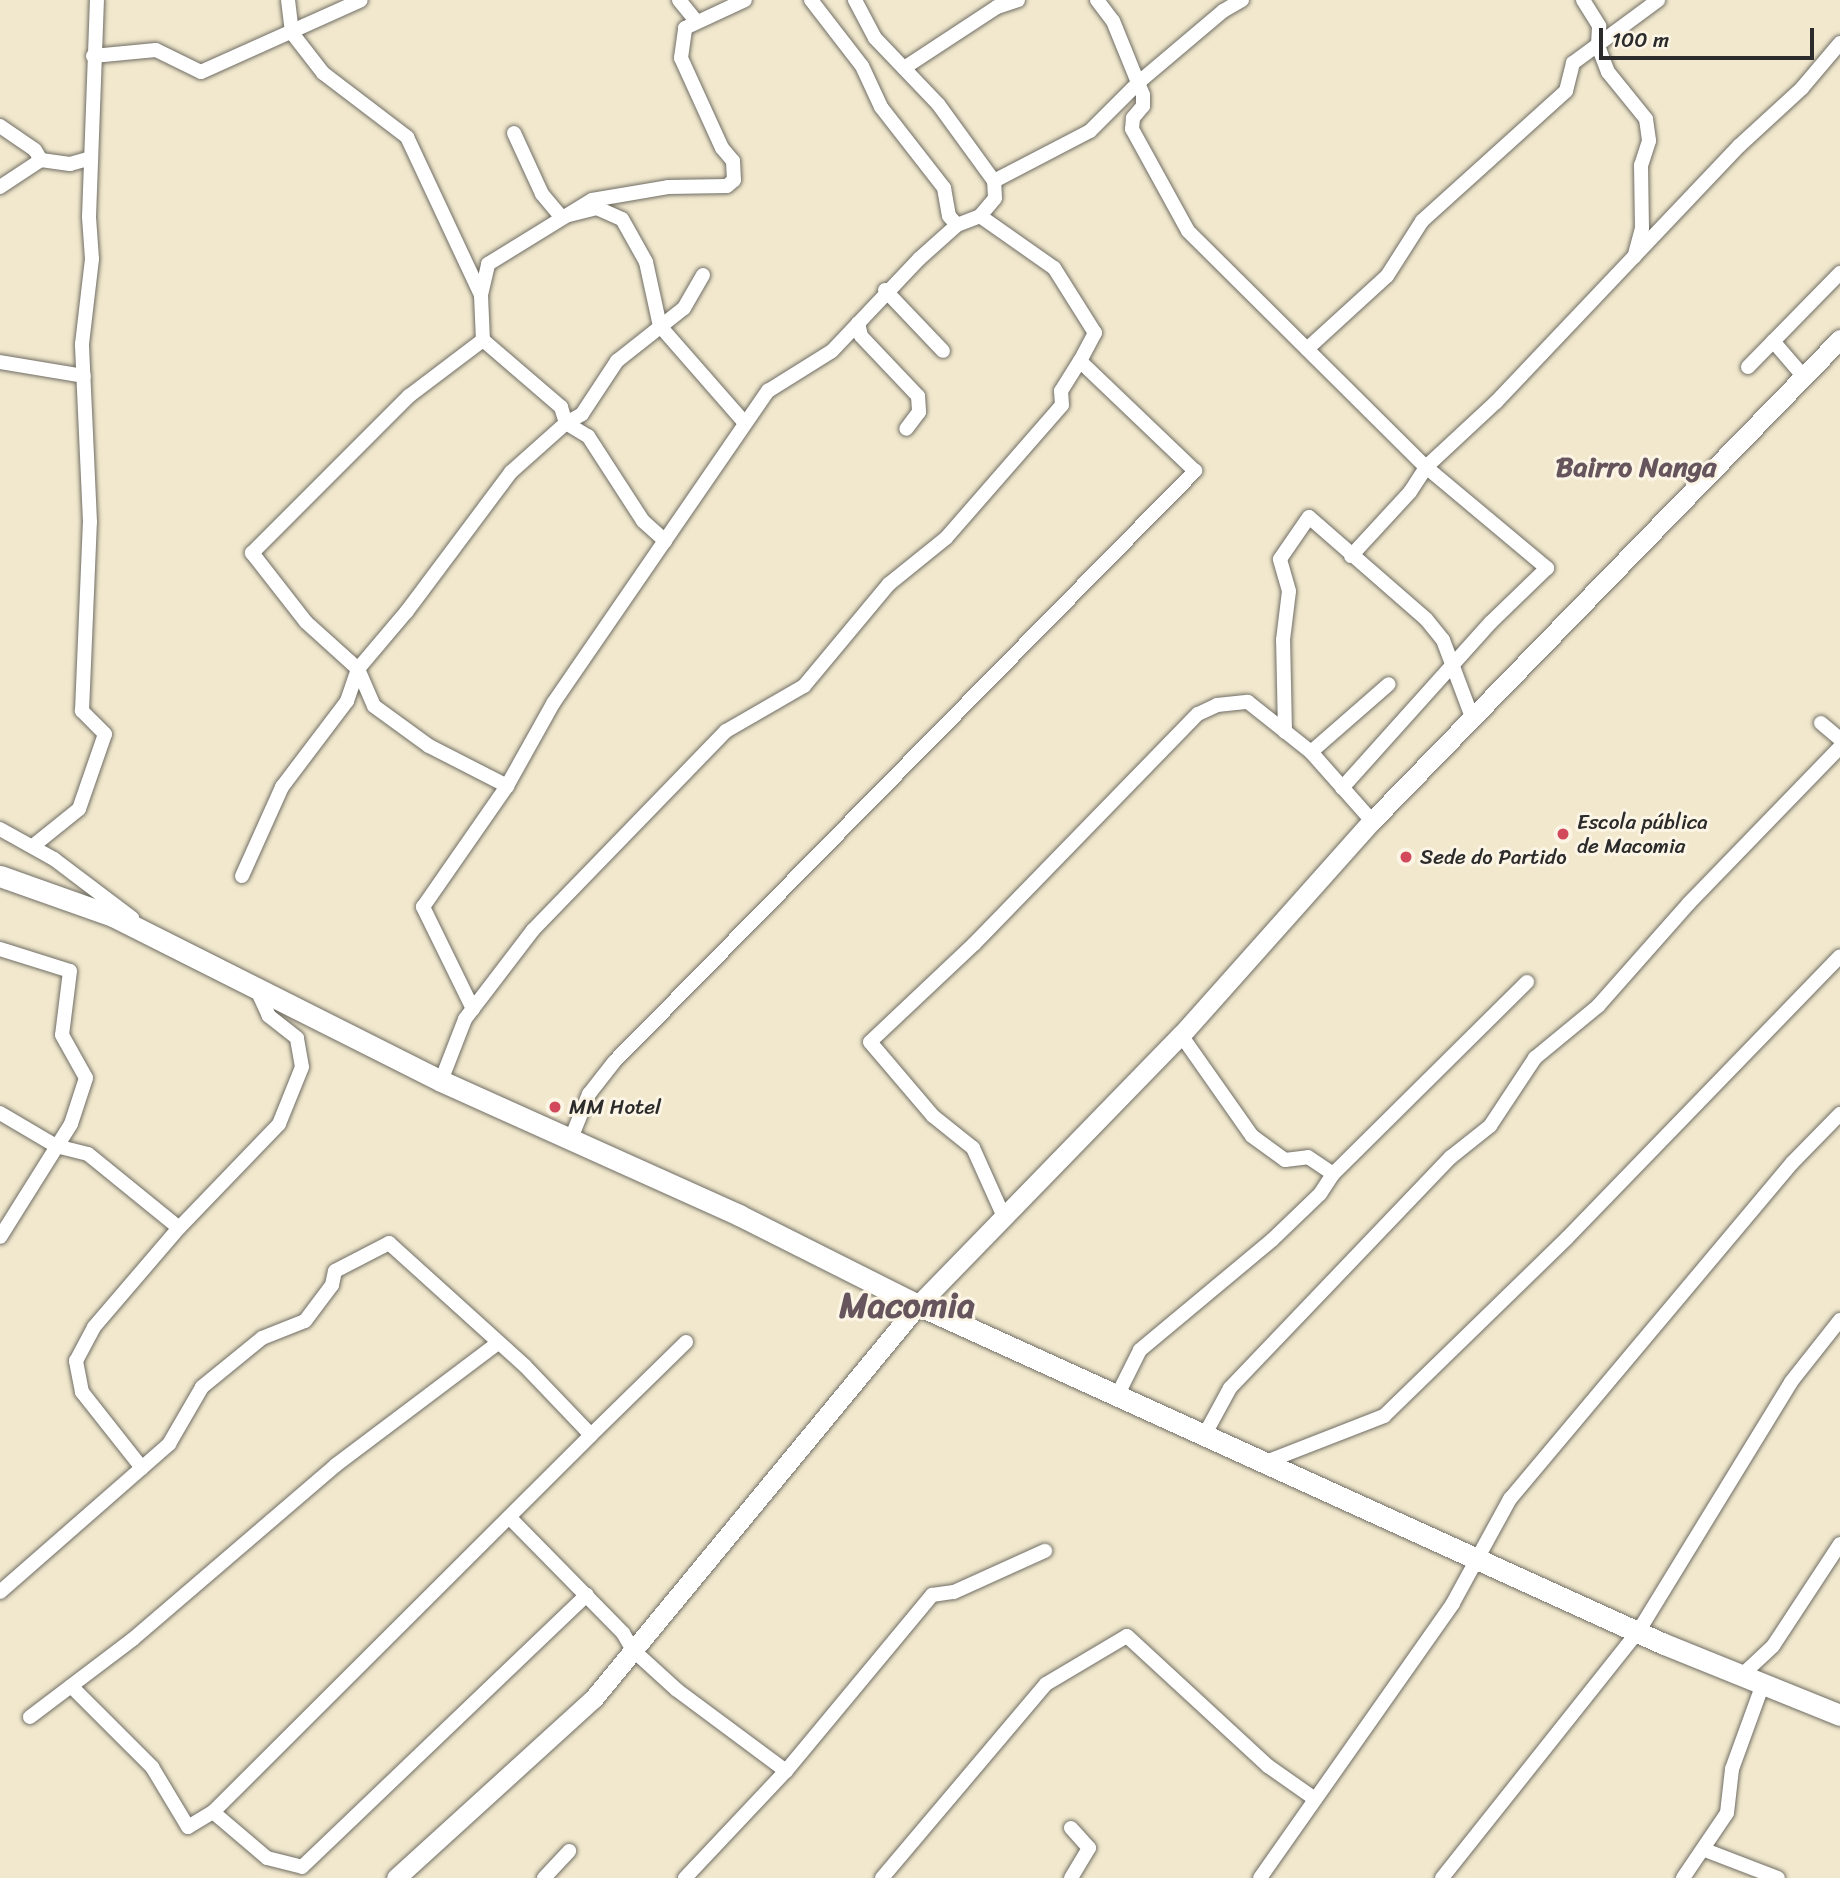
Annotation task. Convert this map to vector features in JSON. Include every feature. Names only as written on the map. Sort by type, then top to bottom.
[{"type":"main road","points":[[0,876],[113,916],[442,1081],[739,1215],[918,1305],[1638,1632],[1840,1715]]},
{"type":"street","points":[[33,846],[79,809],[105,734],[82,711],[90,522],[82,344],[92,259],[91,158],[97,0]]},
{"type":"street","points":[[289,0],[292,33],[323,73],[407,138],[481,295]]},
{"type":"street","points":[[93,56],[156,50],[201,72],[361,0]]},
{"type":"street","points":[[679,0],[695,20]]},
{"type":"street","points":[[665,541],[643,521],[588,436],[566,424],[561,407],[483,340],[481,295],[488,264],[592,200],[668,187],[727,186],[734,180],[733,161],[722,148],[681,58],[685,28],[695,20],[745,0]]},
{"type":"street","points":[[811,0],[862,66],[881,107],[944,188],[949,216],[957,225]]},
{"type":"street","points":[[473,1010],[423,907],[507,786],[554,702],[744,422],[768,391],[832,351],[886,290],[957,225],[980,216],[995,198],[994,181],[956,126],[876,38],[855,0]]},
{"type":"street","points":[[904,68],[997,7],[1018,0]]},
{"type":"street","points":[[1097,0],[1113,21],[1139,82],[1143,106],[1133,118],[1132,129],[1188,231],[1426,467],[1547,568],[1491,622],[1453,668],[1342,788]]},
{"type":"street","points":[[994,181],[1090,131],[1139,82],[1223,11],[1242,0]]},
{"type":"street","points":[[1583,0],[1600,26],[1598,46],[1608,72],[1646,120],[1649,141],[1641,166],[1642,228],[1634,258]]},
{"type":"street","points":[[1307,349],[1387,276],[1422,221],[1566,91],[1573,63],[1658,0]]},
{"type":"street","points":[[1351,556],[1410,492],[1426,467],[1496,402],[1739,146],[1802,88],[1840,43]]},
{"type":"street","points":[[0,126],[35,150],[41,160]]},
{"type":"street","points":[[513,132],[542,194],[561,217]]},
{"type":"street","points":[[0,187],[41,160],[83,164],[91,158]]},
{"type":"street","points":[[561,217],[597,208],[621,219],[646,262],[660,326],[744,422]]},
{"type":"street","points":[[442,1081],[473,1010],[533,930],[726,731],[803,686],[889,584],[946,538],[1062,405],[1061,391],[1096,334],[1054,268],[980,216]]},
{"type":"street","points":[[1748,367],[1840,273]]},
{"type":"street","points":[[242,876],[282,787],[347,701],[358,669],[408,611],[511,472],[566,424],[582,414],[617,361],[684,308],[703,275]]},
{"type":"street","points":[[886,290],[943,351]]},
{"type":"street","points":[[858,323],[861,336],[918,396],[919,412],[906,429]]},
{"type":"street","points":[[396,1878],[538,1753],[633,1650],[918,1305],[1181,1035],[1372,821],[1473,720],[1840,339]]},
{"type":"street","points":[[483,340],[409,396],[252,553],[306,622],[358,669],[374,706],[429,746],[507,786]]},
{"type":"street","points":[[1773,341],[1804,377]]},
{"type":"street","points":[[570,1141],[589,1094],[614,1062],[1195,471],[1080,361]]},
{"type":"street","points":[[0,362],[84,376]]},
{"type":"street","points":[[1285,732],[1283,640],[1289,591],[1280,559],[1309,517],[1426,619],[1443,640],[1473,720]]},
{"type":"street","points":[[1311,752],[1390,684]]},
{"type":"street","points":[[1004,1217],[973,1148],[933,1116],[870,1041],[974,944],[1198,714],[1217,705],[1248,702],[1311,752],[1372,821]]},
{"type":"street","points":[[1821,723],[1840,738]]},
{"type":"street","points":[[1205,1434],[1230,1388],[1451,1157],[1490,1126],[1535,1058],[1598,1006],[1689,902],[1840,747]]},
{"type":"street","points":[[0,830],[33,846],[148,934]]},
{"type":"street","points":[[0,949],[73,974],[62,1035],[85,1071],[85,1085],[71,1124],[0,1237]]},
{"type":"street","points":[[1266,1462],[1341,1437],[1384,1416],[1567,1238],[1840,956]]},
{"type":"street","points":[[1118,1394],[1140,1350],[1272,1240],[1320,1194],[1333,1174],[1527,982]]},
{"type":"street","points":[[142,1468],[82,1392],[76,1361],[94,1327],[179,1228],[279,1124],[302,1067],[297,1038],[269,1016],[256,988]]},
{"type":"street","points":[[1181,1035],[1252,1136],[1285,1160],[1308,1157],[1333,1174]]},
{"type":"street","points":[[0,1113],[56,1146],[88,1154],[179,1228]]},
{"type":"street","points":[[1267,1875],[1315,1799],[1479,1559],[1510,1499],[1792,1163],[1840,1114]]},
{"type":"street","points":[[0,1592],[169,1444],[202,1387],[262,1338],[306,1321],[332,1285],[335,1271],[388,1243],[498,1343],[591,1435]]},
{"type":"street","points":[[1442,1878],[1638,1632],[1791,1382],[1840,1320]]},
{"type":"street","points":[[71,1686],[152,1768],[188,1827],[214,1812],[511,1520],[591,1435],[686,1342]]},
{"type":"street","points":[[30,1717],[71,1686],[336,1465],[498,1343]]},
{"type":"street","points":[[511,1520],[587,1595],[633,1650],[677,1690],[786,1771]]},
{"type":"street","points":[[1742,1675],[1773,1646],[1840,1545]]},
{"type":"street","points":[[685,1878],[786,1771],[932,1595],[954,1592],[1045,1550]]},
{"type":"street","points":[[214,1812],[267,1858],[302,1867],[587,1595]]},
{"type":"street","points":[[882,1878],[1046,1684],[1128,1636],[1268,1766],[1315,1799]]},
{"type":"street","points":[[1683,1878],[1705,1850],[1727,1813],[1732,1769],[1763,1684]]},
{"type":"street","points":[[1071,1828],[1089,1848],[1071,1878]]},
{"type":"street","points":[[1705,1850],[1778,1878]]},
{"type":"street","points":[[544,1878],[569,1851]]},
{"type":"place","name":"Escola pública de Macomia","points":[[1563,834]]},
{"type":"place","name":"Sede do Partido","points":[[1406,857]]},
{"type":"place","name":"MM Hotel","points":[[555,1107]]},
{"type":"district","name":"Bairro Nanga","points":[[1636,467]]},
{"type":"district","name":"Macomia","points":[[907,1305]]}]
